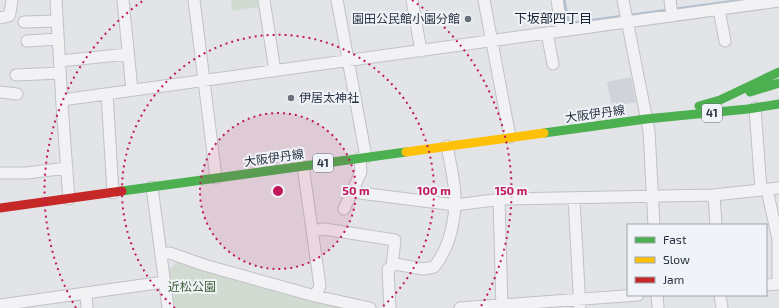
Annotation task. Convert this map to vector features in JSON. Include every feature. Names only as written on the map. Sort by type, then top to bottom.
[{"type":"main road","name":"大阪伊丹線","points":[[646,119],[720,100],[779,72]]},
{"type":"main road","points":[[720,100],[779,83]]},
{"type":"main road","name":"大阪伊丹線","points":[[0,208],[510,137],[646,119],[760,108],[779,104]]},
{"type":"main road","points":[[760,108],[779,108]]},
{"type":"street","points":[[0,18],[9,16],[12,0]]},
{"type":"street","points":[[56,0],[69,199]]},
{"type":"street","points":[[123,0],[132,90]]},
{"type":"street","points":[[194,0],[216,178]]},
{"type":"street","points":[[264,0],[275,71]]},
{"type":"street","points":[[337,0],[363,158],[361,172],[344,209]]},
{"type":"street","points":[[412,0],[421,51]]},
{"type":"street","points":[[484,0],[510,137]]},
{"type":"street","points":[[557,0],[562,31]]},
{"type":"street","points":[[623,0],[649,140],[654,224]]},
{"type":"street","points":[[670,0],[672,16]]},
{"type":"street","points":[[62,100],[719,10],[754,2],[779,1]]},
{"type":"street","points":[[719,10],[725,41]]},
{"type":"street","points":[[24,22],[57,21]]},
{"type":"street","points":[[547,33],[553,64]]},
{"type":"street","points":[[27,41],[58,39]]},
{"type":"street","points":[[60,61],[128,54]]},
{"type":"street","points":[[16,75],[60,73]]},
{"type":"street","points":[[0,92],[17,94]]},
{"type":"street","points":[[107,94],[113,193]]},
{"type":"street","points":[[760,108],[764,190],[778,239],[778,284],[767,285]]},
{"type":"street","points":[[390,308],[388,269],[395,264],[423,269],[434,267],[441,258],[449,239],[455,197],[447,146]]},
{"type":"street","points":[[303,166],[320,286],[316,296]]},
{"type":"street","points":[[0,173],[27,173],[67,168]]},
{"type":"street","points":[[152,187],[168,308]]},
{"type":"street","points":[[352,192],[455,205],[499,200],[714,195],[779,188]]},
{"type":"street","points":[[714,195],[716,224]]},
{"type":"street","points":[[574,199],[580,304]]},
{"type":"street","points":[[499,200],[501,306]]},
{"type":"street","points":[[313,231],[324,229],[395,240],[392,266]]},
{"type":"street","points":[[161,254],[170,253],[204,265],[316,296],[370,308]]},
{"type":"street","points":[[1,304],[45,304],[86,293],[164,282]]},
{"type":"street","points":[[86,293],[87,308]]},
{"type":"street","points":[[460,308],[580,304],[632,296]]},
{"type":"street","points":[[657,296],[658,308]]},
{"type":"street","points":[[720,296],[722,308]]},
{"type":"shaded area","points":[[631,77],[636,102],[612,107],[607,82]]},
{"type":"green space","points":[[231,0],[258,0],[259,7],[232,11]]},
{"type":"green space","name":"近松公園","points":[[177,262],[341,308],[173,308],[168,271]]},
{"type":"waterway","points":[[564,0],[568,20],[572,23],[743,0]]},
{"type":"traffic: fast","points":[[699,106],[720,100],[779,72]]},
{"type":"traffic: fast","points":[[750,92],[779,83]]},
{"type":"traffic: fast","points":[[544,133],[646,119],[748,109],[779,104]]},
{"type":"traffic: fast","points":[[122,191],[406,152]]},
{"type":"traffic: slow","points":[[406,152],[544,133]]},
{"type":"traffic: jam","points":[[0,208],[122,191]]},
{"type":"place","name":"園田公民館小園分館","points":[[468,19]]},
{"type":"place","name":"伊居太神社","points":[[291,98]]},
{"type":"district","name":"下坂部四丁目","points":[[553,18]]}]
